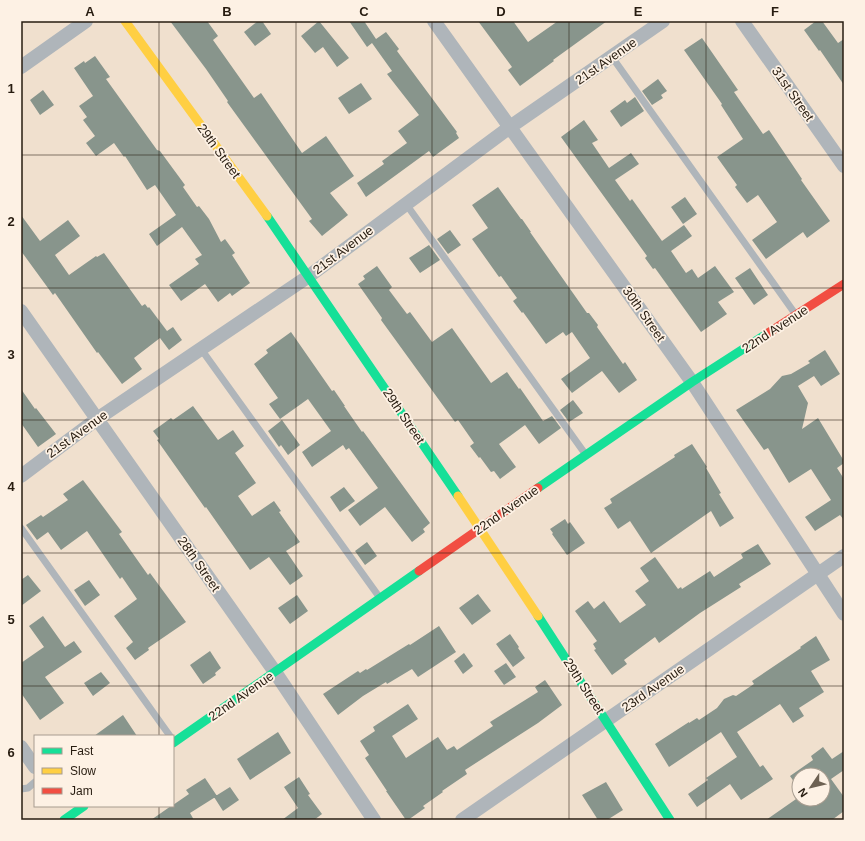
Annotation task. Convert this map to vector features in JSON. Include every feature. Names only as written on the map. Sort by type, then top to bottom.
[{"type":"street","points":[[21,67],[86,21]]},
{"type":"street","name":"29th Street","points":[[125,21],[309,276],[480,528],[607,720],[670,820]]},
{"type":"street","name":"30th Street","points":[[434,21],[692,382],[844,614]]},
{"type":"street","name":"21st Avenue","points":[[21,476],[97,419],[309,276],[510,127],[663,21]]},
{"type":"street","name":"31st Street","points":[[742,21],[844,166]]},
{"type":"street","name":"22nd Avenue","points":[[174,739],[275,672],[692,382],[844,284]]},
{"type":"street","name":"28th Street","points":[[21,311],[275,672],[374,820]]},
{"type":"street","name":"23rd Avenue","points":[[462,820],[844,556]]},
{"type":"street","points":[[21,747],[34,766]]},
{"type":"street","points":[[67,816],[82,807]]},
{"type":"lane","points":[[612,57],[796,315]]},
{"type":"lane","points":[[406,204],[586,455]]},
{"type":"lane","points":[[201,349],[380,598]]},
{"type":"lane","points":[[21,528],[169,735]]},
{"type":"lane","points":[[21,789],[28,788],[34,783]]},
{"type":"building","points":[[170,21],[207,21],[218,36],[213,40],[254,98],[261,93],[302,153],[326,136],[354,176],[330,193],[348,215],[322,236],[309,221],[312,219],[227,102],[228,101],[206,69]]},
{"type":"building","points":[[258,21],[262,21],[271,34],[255,46],[244,32]]},
{"type":"building","points":[[319,21],[349,58],[337,67],[323,47],[315,53],[301,36]]},
{"type":"building","points":[[349,21],[364,21],[376,39],[386,32],[399,49],[397,51],[457,132],[456,133],[459,138],[433,157],[429,151],[366,197],[357,183],[384,164],[382,161],[407,143],[398,131],[419,115],[387,74],[392,71],[372,43],[367,47]]},
{"type":"building","points":[[478,21],[513,21],[528,42],[558,21],[607,21],[520,86],[508,70],[512,67]]},
{"type":"building","points":[[816,21],[822,21],[838,43],[844,39],[844,85],[804,30]]},
{"type":"building","points":[[702,38],[738,90],[734,92],[763,134],[769,130],[802,179],[801,180],[830,221],[807,238],[803,232],[766,259],[752,240],[777,222],[758,195],[747,203],[735,187],[737,185],[717,157],[743,139],[721,105],[722,104],[684,50]]},
{"type":"building","points":[[95,56],[110,77],[106,79],[157,150],[160,151],[185,185],[183,187],[197,207],[199,206],[209,219],[221,242],[225,239],[235,253],[232,255],[250,283],[232,296],[230,293],[218,302],[205,284],[181,301],[169,285],[199,264],[195,259],[202,255],[182,227],[157,246],[149,234],[176,215],[155,185],[147,190],[125,156],[124,157],[114,143],[96,156],[86,143],[95,136],[83,120],[87,117],[79,106],[93,96],[74,68]]},
{"type":"building","points":[[658,79],[667,91],[661,95],[663,98],[652,105],[642,91]]},
{"type":"building","points":[[361,83],[372,99],[349,114],[338,98]]},
{"type":"building","points":[[43,90],[54,105],[40,115],[30,100]]},
{"type":"building","points":[[635,97],[644,111],[621,127],[610,111],[625,100],[627,103]]},
{"type":"building","points":[[584,120],[598,140],[592,143],[609,168],[631,153],[639,164],[615,180],[630,201],[632,199],[662,241],[684,225],[692,236],[671,251],[686,273],[692,269],[698,278],[715,266],[734,292],[718,302],[727,314],[701,332],[655,268],[653,269],[645,258],[647,256],[561,137]]},
{"type":"building","points":[[498,187],[587,313],[589,313],[598,325],[597,327],[623,364],[625,362],[637,380],[619,393],[602,371],[572,393],[561,379],[590,358],[572,332],[566,336],[563,332],[546,344],[523,312],[522,313],[513,301],[517,298],[501,276],[499,277],[472,239],[488,228],[472,205]]},
{"type":"building","points":[[685,197],[697,214],[683,224],[671,207]]},
{"type":"building","points":[[21,215],[40,241],[68,220],[80,236],[55,255],[69,275],[96,256],[97,257],[104,253],[142,306],[145,304],[148,308],[149,307],[167,331],[173,327],[182,340],[169,350],[160,338],[134,358],[142,369],[122,384],[98,352],[97,353],[55,293],[53,295],[21,251]]},
{"type":"building","points":[[450,230],[461,245],[448,254],[437,239]]},
{"type":"building","points":[[429,245],[440,260],[420,273],[409,258]]},
{"type":"building","points":[[377,266],[392,287],[389,290],[407,314],[410,312],[432,342],[452,328],[491,383],[507,372],[543,421],[552,416],[561,428],[539,444],[525,425],[499,444],[516,467],[500,479],[494,471],[491,472],[470,446],[474,443],[458,420],[455,422],[381,320],[382,318],[358,284],[365,279],[363,276]]},
{"type":"building","points":[[750,268],[768,295],[754,305],[735,278]]},
{"type":"building","points":[[291,332],[332,391],[334,390],[362,432],[363,431],[430,523],[423,529],[425,532],[412,542],[385,507],[360,526],[348,510],[378,488],[349,448],[346,450],[343,445],[312,467],[302,452],[331,431],[308,399],[280,419],[269,404],[278,398],[254,364],[268,353],[266,350]]},
{"type":"building","points":[[825,350],[840,374],[821,386],[814,376],[798,386],[808,403],[802,429],[818,418],[844,461],[844,463],[837,468],[844,479],[844,520],[840,515],[815,531],[805,517],[831,500],[811,469],[789,483],[768,448],[764,450],[736,410],[770,389],[782,376],[791,374],[810,363],[808,361]]},
{"type":"building","points":[[21,389],[35,409],[36,408],[56,434],[38,447],[21,423]]},
{"type":"building","points":[[573,400],[583,413],[569,422],[560,410]]},
{"type":"building","points":[[193,406],[218,440],[233,430],[244,446],[235,453],[256,483],[238,496],[252,516],[274,501],[281,511],[279,512],[300,542],[286,551],[303,576],[290,585],[269,557],[250,570],[157,440],[159,439],[153,431],[171,418],[173,420]]},
{"type":"building","points":[[282,420],[300,445],[288,455],[281,445],[279,447],[268,431]]},
{"type":"building","points":[[692,444],[707,467],[706,468],[721,493],[719,494],[734,518],[720,527],[711,511],[651,553],[630,521],[618,529],[604,508],[612,503],[610,499],[675,457],[674,455]]},
{"type":"building","points":[[83,480],[122,532],[119,534],[148,575],[150,573],[186,622],[148,648],[149,650],[135,660],[126,648],[133,642],[114,616],[137,599],[122,577],[120,579],[87,531],[61,550],[48,532],[37,540],[26,525],[41,515],[43,517],[68,500],[63,494]]},
{"type":"building","points":[[344,487],[355,501],[340,512],[330,497]]},
{"type":"building","points":[[565,519],[568,524],[570,522],[585,543],[567,555],[550,529]]},
{"type":"building","points":[[367,542],[377,556],[365,565],[355,551]]},
{"type":"building","points":[[758,544],[771,564],[739,584],[741,587],[700,613],[659,643],[655,637],[624,660],[627,664],[612,675],[594,650],[596,649],[593,644],[597,641],[575,611],[588,601],[594,609],[604,601],[620,623],[646,605],[635,591],[649,581],[640,568],[655,557],[678,589],[681,587],[682,589],[710,571],[714,577],[743,558],[741,554]]},
{"type":"building","points":[[28,575],[41,591],[21,606],[21,580]]},
{"type":"building","points":[[89,580],[100,595],[85,606],[74,590]]},
{"type":"building","points":[[478,594],[491,611],[472,625],[459,608]]},
{"type":"building","points":[[297,595],[308,611],[290,624],[278,608]]},
{"type":"building","points":[[43,616],[65,647],[74,641],[82,652],[45,677],[64,703],[40,720],[21,693],[21,663],[44,647],[29,626]]},
{"type":"building","points":[[439,626],[456,652],[418,677],[412,669],[387,684],[386,682],[363,696],[338,715],[323,694],[358,671],[360,673],[366,669],[367,670]]},
{"type":"building","points":[[510,634],[525,658],[513,667],[496,644]]},
{"type":"building","points":[[816,636],[830,660],[811,671],[824,692],[799,708],[804,716],[793,723],[780,704],[737,732],[760,767],[763,765],[773,779],[741,800],[730,784],[697,807],[688,794],[708,780],[706,778],[737,757],[721,732],[669,767],[655,744],[689,722],[697,718],[699,720],[717,708],[724,699],[733,695],[736,696],[754,684],[752,681]]},
{"type":"building","points":[[210,651],[221,668],[215,673],[216,675],[203,684],[190,665]]},
{"type":"building","points":[[464,653],[473,666],[463,674],[454,661]]},
{"type":"building","points":[[506,663],[516,677],[504,685],[494,671]]},
{"type":"building","points":[[101,672],[110,683],[93,696],[84,683]]},
{"type":"building","points":[[545,680],[562,705],[538,723],[465,770],[467,774],[423,806],[425,808],[406,820],[365,758],[369,755],[360,741],[375,731],[373,727],[408,704],[418,719],[392,736],[406,758],[438,737],[447,750],[454,746],[457,750],[493,726],[490,722],[538,692],[535,687]]},
{"type":"building","points":[[123,715],[136,735],[95,735]]},
{"type":"building","points":[[278,732],[291,753],[250,780],[237,759]]},
{"type":"building","points":[[823,747],[832,759],[844,751],[844,770],[831,779],[831,767],[803,767],[813,760],[811,756]]},
{"type":"building","points":[[299,777],[310,794],[308,795],[322,814],[314,820],[282,820],[298,808],[284,787]]},
{"type":"building","points":[[205,778],[217,796],[190,813],[194,820],[151,820],[170,807],[174,807],[174,804],[189,794],[186,790]]},
{"type":"building","points":[[831,779],[844,797],[844,811],[832,820],[766,820],[791,803],[791,807],[831,807]]},
{"type":"building","points":[[606,782],[623,810],[607,820],[598,820],[582,795]]},
{"type":"building","points":[[230,787],[239,800],[223,811],[214,797]]},
{"type":"traffic: fast","points":[[267,216],[458,496]]},
{"type":"traffic: fast","points":[[538,488],[692,382],[768,333]]},
{"type":"traffic: fast","points":[[174,742],[419,571]]},
{"type":"traffic: fast","points":[[538,616],[670,820]]},
{"type":"traffic: fast","points":[[64,820],[83,807]]},
{"type":"traffic: slow","points":[[125,21],[267,216]]},
{"type":"traffic: slow","points":[[458,496],[538,616]]},
{"type":"traffic: jam","points":[[768,333],[844,284]]},
{"type":"traffic: jam","points":[[419,571],[538,488]]}]
